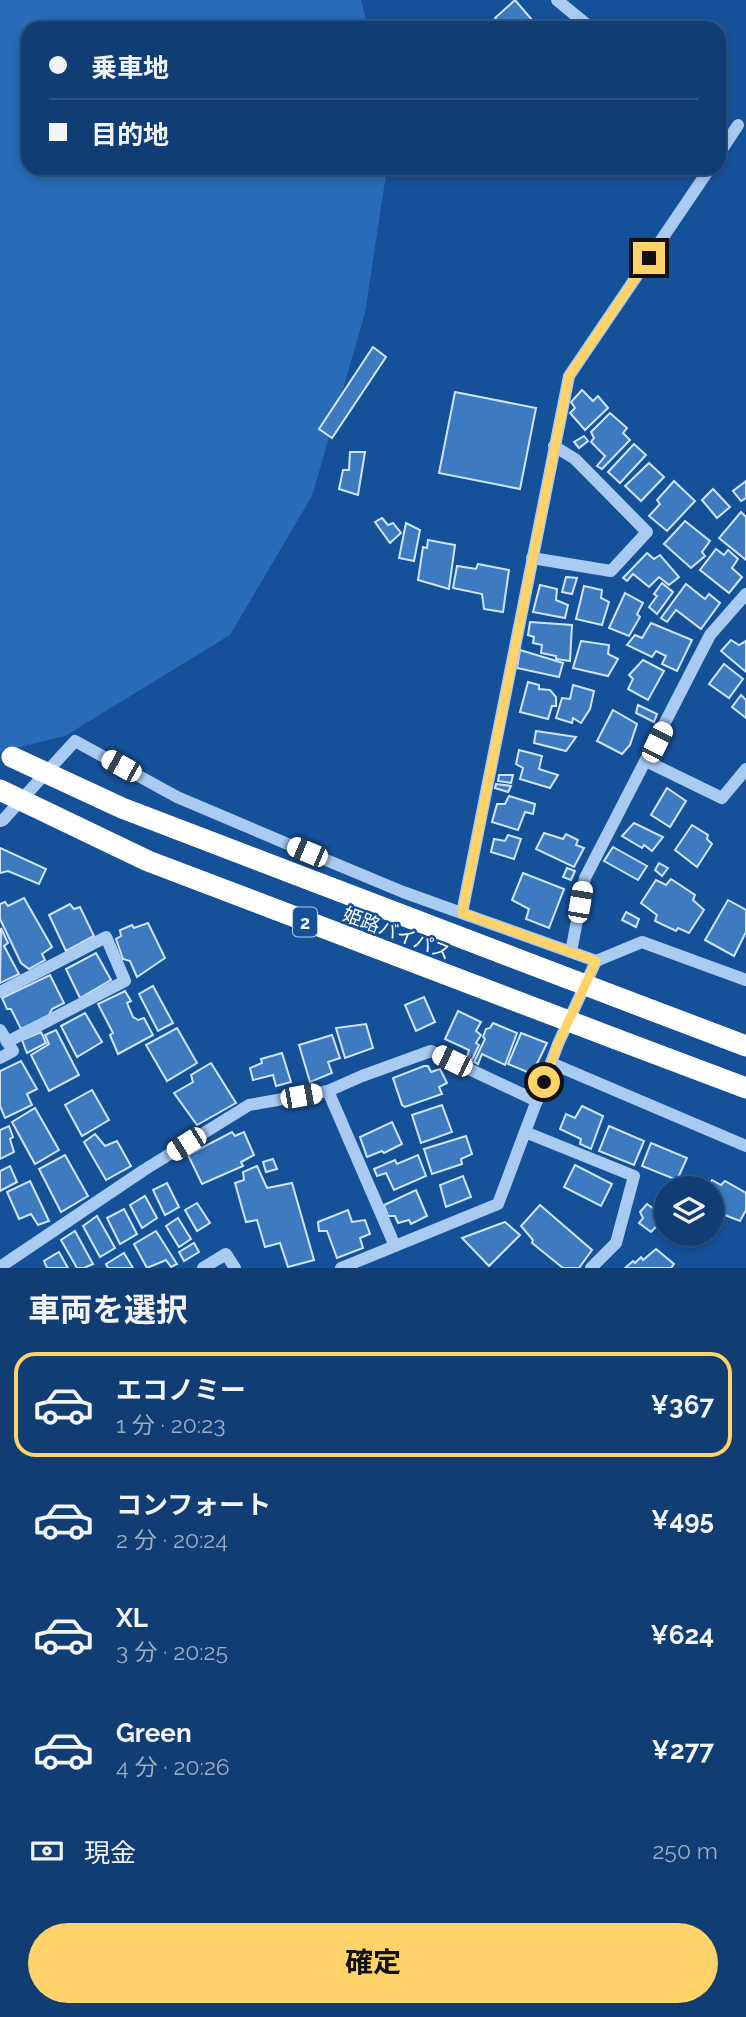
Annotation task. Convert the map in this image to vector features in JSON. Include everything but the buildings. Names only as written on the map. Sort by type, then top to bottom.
[{"type":"highway","name":"姫路バイパス","points":[[6,754],[134,812],[746,1046]]},
{"type":"highway","name":"姫路バイパス","points":[[0,790],[148,861],[746,1088]]},
{"type":"street","points":[[557,0],[582,21]]},
{"type":"street","points":[[726,143],[738,125]]},
{"type":"street","points":[[462,913],[569,376],[705,175]]},
{"type":"street","points":[[532,558],[611,571],[647,532],[575,459],[554,446]]},
{"type":"street","points":[[571,951],[585,878],[619,808],[710,635],[746,594]]},
{"type":"street","points":[[0,821],[4,820],[75,741],[177,797],[391,887],[596,961]]},
{"type":"street","points":[[646,761],[722,798],[746,769]]},
{"type":"street","points":[[0,992],[106,937],[125,981],[7,1042]]},
{"type":"street","points":[[341,1268],[499,1204],[551,1063],[596,961],[642,942],[746,980]]},
{"type":"street","points":[[0,1030],[13,1051],[0,1058]]},
{"type":"street","points":[[0,1268],[144,1170],[249,1105],[327,1091],[431,1051],[537,1101]]},
{"type":"street","points":[[551,1063],[746,1146]]},
{"type":"street","points":[[327,1091],[395,1246]]},
{"type":"street","points":[[525,1132],[634,1176],[616,1243],[591,1268]]},
{"type":"street","points":[[203,1268],[226,1254],[235,1268]]},
{"type":"shaded area","points":[[0,0],[361,0],[366,21],[21,21],[21,175],[386,175],[365,313],[312,496],[230,635],[65,736],[0,752]]},
{"type":"route","points":[[544,1082],[558,1044],[596,961],[462,913],[569,376],[649,258]]}]
